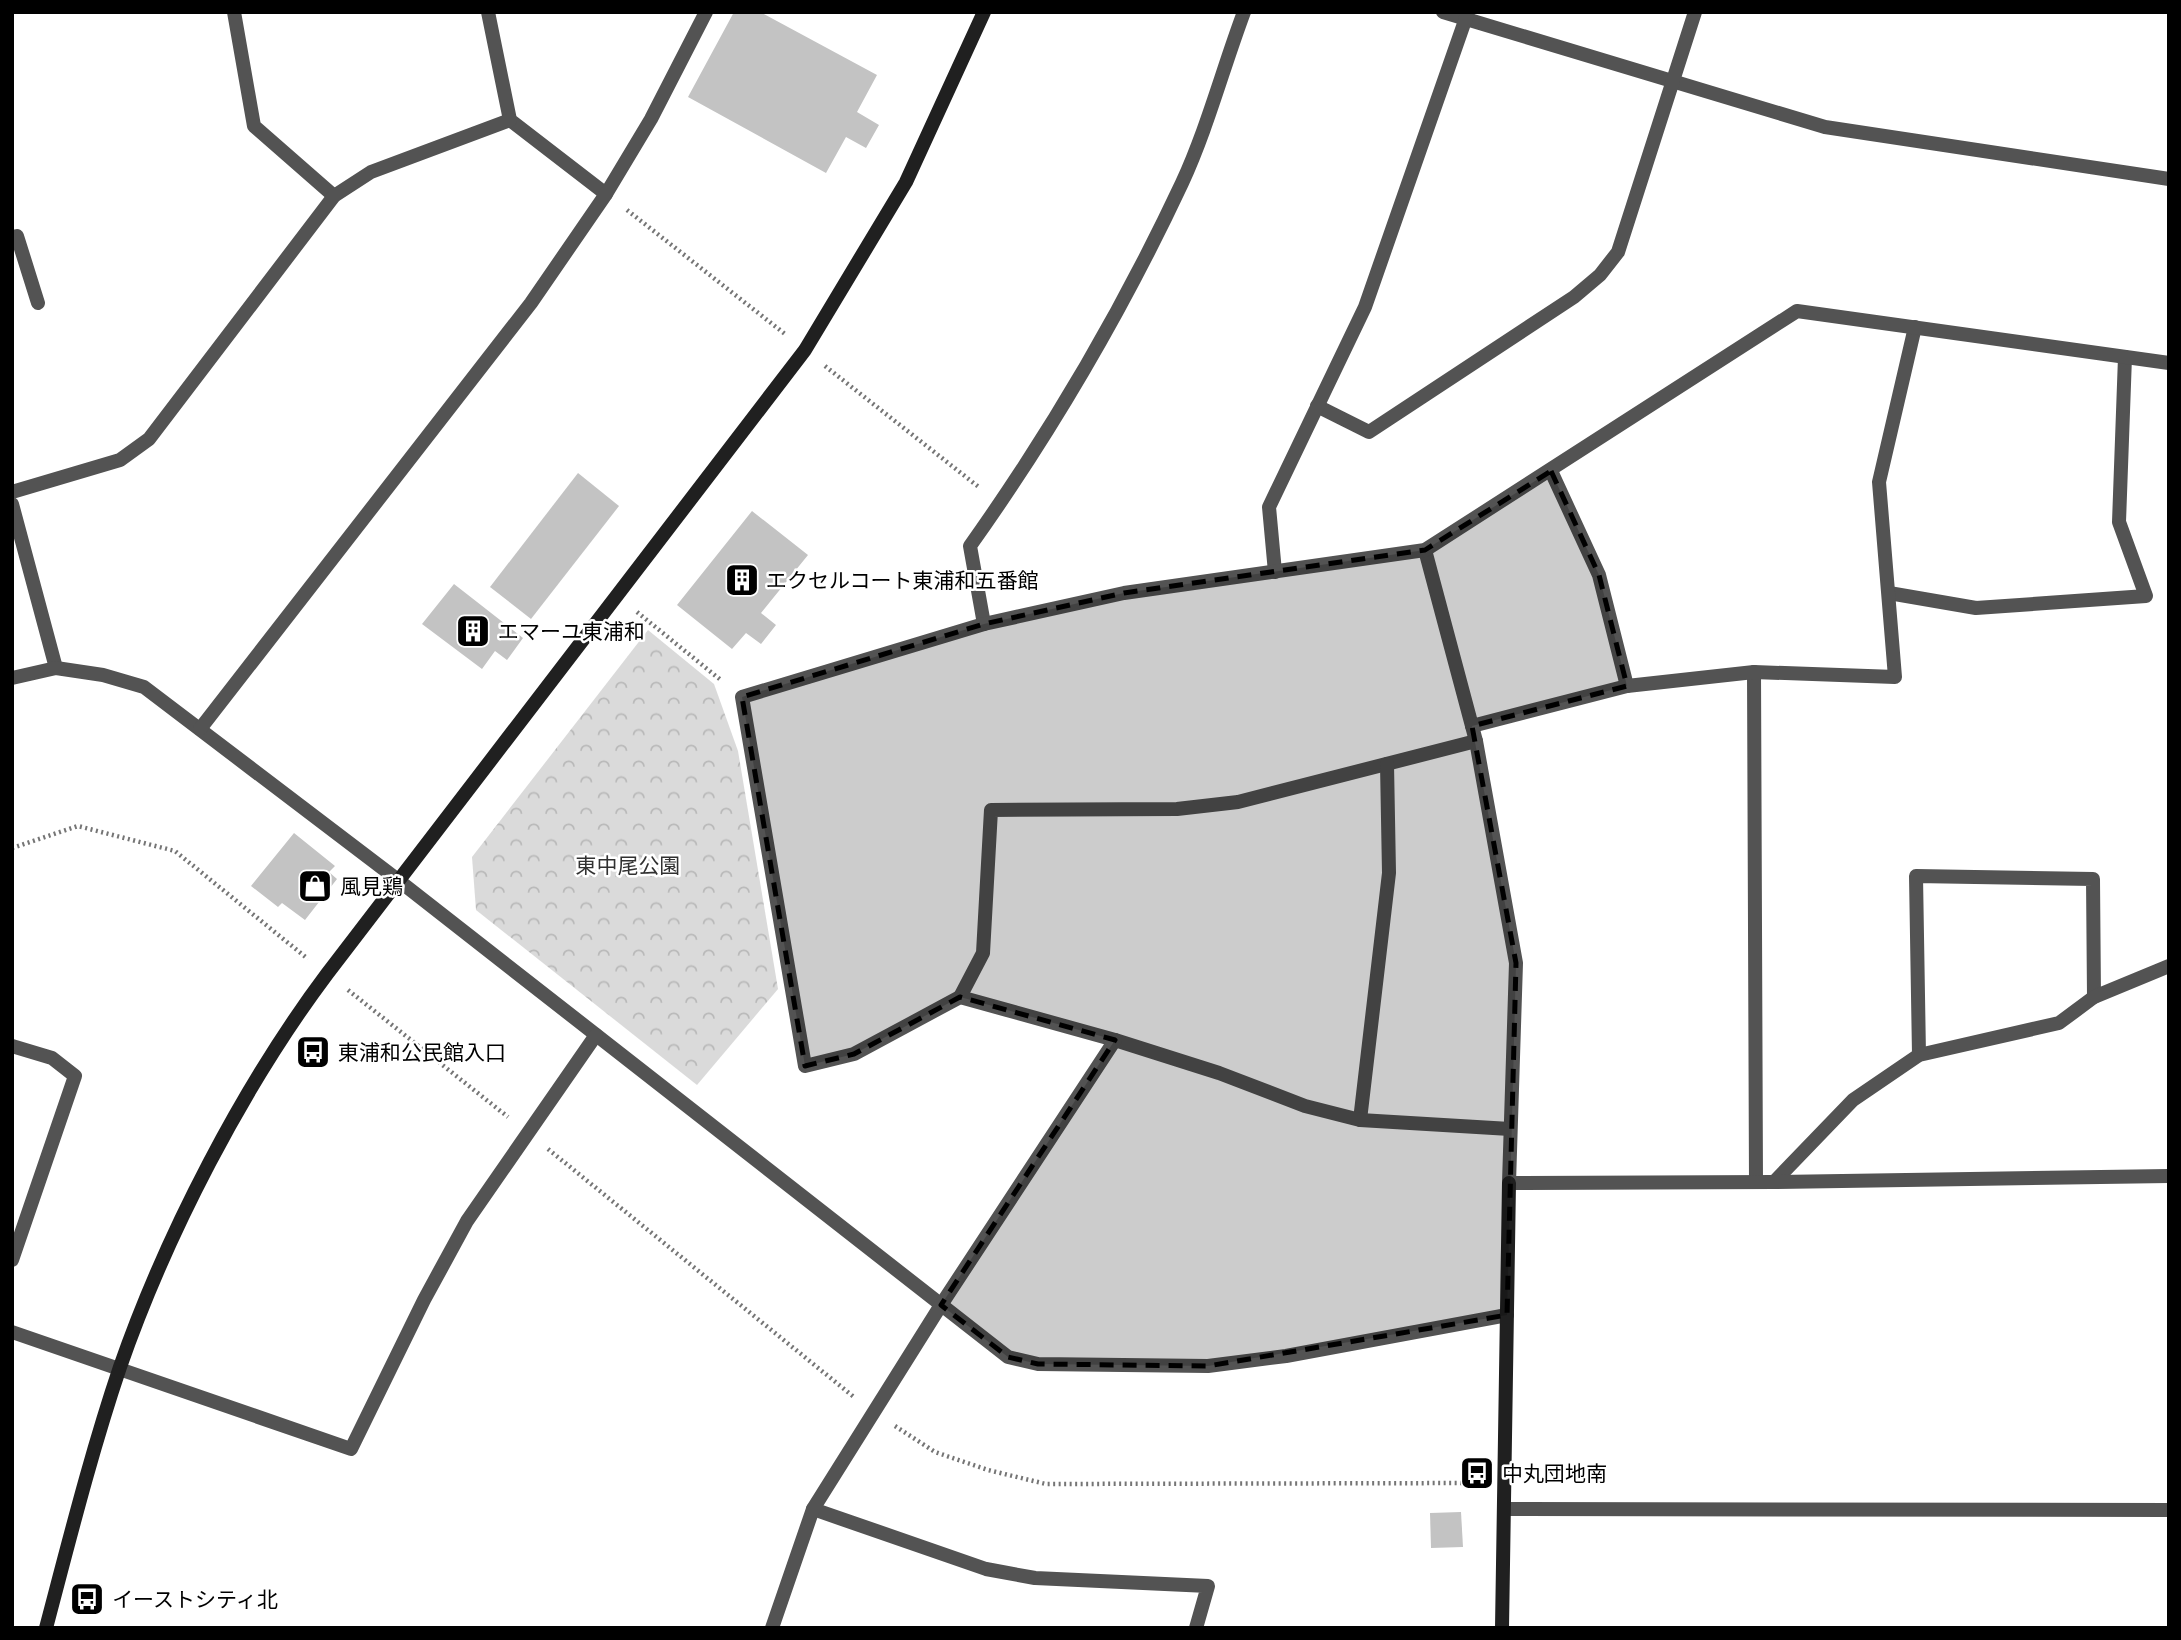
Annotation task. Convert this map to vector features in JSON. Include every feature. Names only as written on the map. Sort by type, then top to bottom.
[{"type":"street","points":[[234,12],[254,126],[334,196]]},
{"type":"street","points":[[488,12],[510,120],[606,194]]},
{"type":"street","points":[[200,729],[531,303],[606,194],[651,119],[706,12]]},
{"type":"street","points":[[46,1628],[120,1367],[165,1255],[212,1160],[261,1074],[327,974],[619,597],[775,391],[826,317],[906,182],[984,12]]},
{"type":"street","points":[[984,624],[970,547],[1027,465],[1075,388],[1128,289],[1183,181],[1244,12]]},
{"type":"street","points":[[1443,12],[1467,16],[1825,127],[2169,178]]},
{"type":"street","points":[[1317,406],[1369,432],[1574,297],[1600,275],[1618,252],[1695,12]]},
{"type":"street","points":[[1275,572],[1269,508],[1365,307],[1467,16]]},
{"type":"street","points":[[12,492],[120,460],[149,439],[334,196],[371,172],[510,120]]},
{"type":"street","points":[[12,237],[17,236],[38,303]]},
{"type":"street","points":[[1915,327],[1879,482],[1895,677],[1755,672],[1627,686],[1387,764],[1238,802],[1189,808],[990,810],[983,953],[960,997],[854,1054],[805,1066],[742,697],[984,624],[1124,593],[1425,550],[1797,311],[1915,327],[2126,358],[2169,363]]},
{"type":"street","points":[[1889,593],[1976,608],[2146,596],[2119,522],[2126,358]]},
{"type":"street","points":[[1551,471],[1599,575],[1627,686]]},
{"type":"street","points":[[12,504],[56,668]]},
{"type":"street","points":[[1425,550],[1474,734],[1516,963],[1510,1129],[1502,1628]]},
{"type":"street","points":[[12,678],[56,668],[103,674],[144,687],[398,880],[1008,1357],[1038,1364],[1208,1366],[1286,1356],[1507,1315]]},
{"type":"street","points":[[1755,672],[1756,1182]]},
{"type":"street","points":[[1360,1120],[1389,873],[1387,764]]},
{"type":"street","points":[[1919,1055],[1916,876],[2093,879],[2094,997]]},
{"type":"street","points":[[1774,1182],[1853,1100],[1919,1055],[2059,1023],[2094,997],[2169,966]]},
{"type":"street","points":[[960,997],[1115,1040],[1219,1073],[1305,1106],[1360,1120],[1510,1129]]},
{"type":"street","points":[[12,1332],[120,1367],[351,1449],[424,1300],[467,1221],[596,1035]]},
{"type":"street","points":[[772,1628],[813,1509],[941,1305],[1115,1040]]},
{"type":"street","points":[[12,1046],[52,1058],[75,1076],[12,1260]]},
{"type":"street","points":[[1509,1183],[2169,1176]]},
{"type":"street","points":[[813,1509],[986,1569],[1035,1577],[1208,1586],[1196,1628]]},
{"type":"street","points":[[1504,1509],[2169,1510]]},
{"type":"path","points":[[619,597],[742,697]]},
{"type":"path","points":[[12,848],[78,826],[175,851],[517,1124]]},
{"type":"path","points":[[538,1141],[873,1413],[935,1452],[988,1470],[1046,1484],[1505,1483]]},
{"type":"highlighted area","points":[[1551,471],[1599,575],[1627,686],[1472,726],[1516,963],[1507,1315],[1208,1366],[1038,1364],[1008,1357],[941,1305],[1115,1040],[960,997],[854,1054],[805,1066],[742,697],[984,624],[1124,593],[1425,550]]},
{"type":"green space","name":"東中尾公園","points":[[648,630],[714,684],[738,751],[778,989],[697,1085],[476,910],[472,857]]},
{"type":"building","points":[[734,12],[760,12],[877,75],[857,112],[879,125],[866,148],[846,137],[826,173],[688,97]]},
{"type":"building","points":[[578,473],[619,506],[531,619],[490,587]]},
{"type":"building","name":"エクセルコート東浦和五番館","points":[[752,511],[808,555],[761,613],[776,625],[761,644],[746,633],[732,649],[677,605]]},
{"type":"building","name":"エマーユ東浦和","points":[[454,584],[523,638],[507,660],[495,651],[482,669],[422,624]]},
{"type":"building","points":[[294,833],[335,866],[329,872],[337,879],[305,920],[282,903],[278,907],[251,886]]},
{"type":"building","points":[[1461,1512],[1463,1547],[1431,1548],[1430,1513]]},
{"type":"place","name":"エクセルコート東浦和五番館","points":[[742,580]]},
{"type":"place","name":"エマーユ東浦和","points":[[473,631]]},
{"type":"place","name":"風見鶏","points":[[315,886]]},
{"type":"place","name":"東浦和公民館入口","points":[[313,1052]]},
{"type":"place","name":"中丸団地南","points":[[1477,1473]]},
{"type":"place","name":"イーストシティ北","points":[[87,1599]]}]
